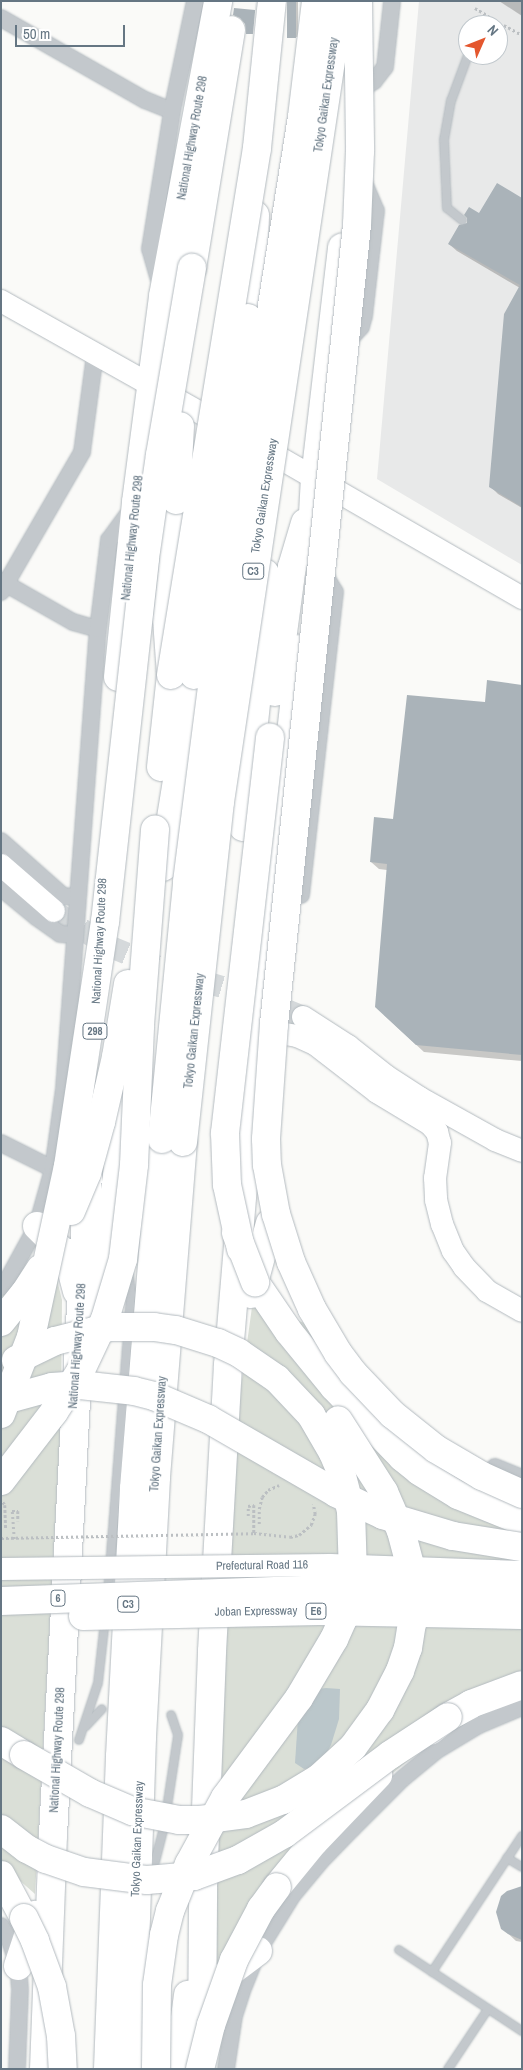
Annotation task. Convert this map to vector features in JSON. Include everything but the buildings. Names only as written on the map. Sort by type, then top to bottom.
[{"type":"highway","name":"National Highway Route 298","points":[[44,2069],[53,1835],[69,1516],[110,754],[136,502],[153,386],[163,296],[218,1]]},
{"type":"highway","points":[[1,1322],[24,1294],[46,1260],[77,1199],[86,1173],[116,1057],[182,675],[167,618],[174,557],[185,370],[196,268],[197,238],[231,35],[233,1]]},
{"type":"highway","points":[[69,1516],[81,1464],[106,1249],[182,675],[257,148],[272,1]]},
{"type":"highway","name":"Tokyo Gaikan Expressway","points":[[131,2069],[142,1737],[172,1141],[188,882],[215,664],[290,196],[316,1]]},
{"type":"highway","name":"Tokyo Gaikan Expressway","points":[[108,2069],[120,1756],[134,1488],[172,1141],[220,802],[340,1]]},
{"type":"highway","points":[[358,1],[360,151],[357,225],[274,1024],[267,1114],[267,1165],[276,1214],[290,1262],[312,1309],[353,1373],[392,1414],[436,1449],[482,1476],[522,1494]]},
{"type":"highway","points":[[201,2069],[203,1887],[212,1651],[228,1365],[249,1114],[311,551],[315,483],[329,348],[363,88],[371,1]]},
{"type":"highway","points":[[1,1414],[31,1337],[68,1166],[104,931],[145,558],[160,455],[196,268]]},
{"type":"highway","points":[[241,1249],[227,1185],[225,1133],[270,738],[292,567],[315,483]]},
{"type":"highway","points":[[1,1741],[68,1782],[132,1811],[179,1820],[226,1817],[265,1808],[295,1794],[319,1778],[353,1747],[391,1692],[408,1648],[414,1600],[413,1576],[401,1531],[374,1473],[290,1347],[255,1282],[231,1220],[217,1150],[217,1112],[224,999],[257,693],[265,572],[266,491]]},
{"type":"highway","points":[[1,1481],[54,1412],[80,1372],[105,1318],[123,1259],[134,1165],[140,1025],[155,830]]},
{"type":"highway","points":[[228,1365],[246,1314],[270,1223]]},
{"type":"highway","points":[[38,1226],[60,1250],[70,1265],[76,1282],[80,1315]]},
{"type":"highway","points":[[255,1282],[290,1332],[334,1387],[402,1457],[419,1471],[458,1495],[522,1521]]},
{"type":"highway","points":[[1,1368],[55,1341],[110,1327],[154,1327],[176,1330],[218,1343],[252,1361],[277,1379],[310,1414],[333,1453],[341,1472],[351,1511],[353,1573],[343,1619],[334,1639],[304,1692],[224,1798],[188,1864],[173,1904],[164,1935],[157,1985],[156,2069]]},
{"type":"highway","points":[[1,1401],[52,1387],[80,1385],[134,1391],[154,1396],[208,1419],[336,1493],[376,1512],[453,1536],[522,1547]]},
{"type":"highway","name":"Joban Expressway","points":[[112,1605],[323,1588],[522,1592]]},
{"type":"highway","name":"6","points":[[1,1601],[112,1605]]},
{"type":"highway","name":"Joban Expressway","points":[[112,1605],[522,1615]]},
{"type":"highway","name":"6","points":[[1,1620],[112,1605]]},
{"type":"highway","points":[[1,1829],[28,1849],[46,1859],[84,1872],[147,1880],[194,1876],[238,1860],[284,1834],[390,1755],[448,1717],[486,1698],[522,1685]]},
{"type":"highway","points":[[201,2069],[210,2025],[234,1960],[272,1894],[314,1842],[359,1793],[402,1753],[448,1717]]},
{"type":"highway","points":[[18,1966],[38,1907],[53,1835]]},
{"type":"highway","points":[[1,1875],[13,1922]]},
{"type":"highway","points":[[1,1885],[13,1922],[36,1941],[52,1987],[61,2036],[63,2069]]},
{"type":"highway","points":[[178,2069],[203,1887]]},
{"type":"highway","points":[[203,1993],[258,1951]]},
{"type":"street","points":[[163,296],[150,249],[172,111],[195,1]]},
{"type":"street","points":[[363,88],[374,81],[385,67],[392,1]]},
{"type":"street","points":[[1,18],[145,100],[172,111]]},
{"type":"street","points":[[1,301],[153,386],[315,483],[522,598]]},
{"type":"street","points":[[95,354],[82,452],[3,586],[73,622],[98,629]]},
{"type":"street","points":[[1,1287],[9,1278],[38,1226],[53,1169],[64,1090],[98,629],[109,540],[136,502]]},
{"type":"street","points":[[311,551],[335,592],[272,1133],[270,1223],[282,1275],[303,1314],[319,1332],[432,1430],[475,1457],[522,1478]]},
{"type":"street","points":[[1,841],[64,896],[77,897]]},
{"type":"street","points":[[1,865],[54,911]]},
{"type":"street","points":[[1,888],[60,934],[75,936]]},
{"type":"street","points":[[303,1017],[348,1046],[386,1076],[420,1098],[495,1140],[522,1151]]},
{"type":"street","points":[[285,1034],[297,1036],[315,1044],[377,1092],[430,1124],[437,1132],[440,1144],[435,1178],[436,1200],[442,1224],[454,1251],[464,1267],[487,1291],[522,1311]]},
{"type":"street","points":[[1,1143],[53,1169]]},
{"type":"street","name":"Prefectural Road 116","points":[[1,1570],[330,1565],[522,1572]]},
{"type":"street","points":[[226,2069],[234,2016],[258,1951],[292,1896],[321,1860],[402,1779],[436,1751],[479,1725],[522,1707]]},
{"type":"street","points":[[13,1922],[10,1941],[18,1966],[20,1990],[17,2069]]},
{"type":"lane","points":[[462,220],[447,208],[444,140],[451,101],[464,65]]},
{"type":"lane","points":[[79,1740],[85,1727],[98,1683],[104,1644],[131,1294],[128,1272],[106,1249]]},
{"type":"lane","points":[[85,1727],[102,1709]]},
{"type":"lane","points":[[149,1888],[164,1827],[178,1735],[171,1714]]},
{"type":"lane","points":[[432,1972],[522,1836]]},
{"type":"lane","points":[[507,1858],[522,1867]]},
{"type":"lane","points":[[135,1931],[146,1897]]},
{"type":"lane","points":[[399,1950],[522,2031]]},
{"type":"lane","points":[[448,2069],[488,2009]]},
{"type":"path","points":[[475,8],[487,15]]},
{"type":"path","points":[[508,27],[522,35]]},
{"type":"path","points":[[259,1524],[259,1509],[262,1497],[268,1490],[284,1484]]},
{"type":"path","points":[[1,1538],[254,1533],[290,1538],[299,1535],[313,1520],[315,1514],[311,1499]]},
{"type":"path","points":[[1,1500],[6,1505],[6,1529]]},
{"type":"path","points":[[248,1516],[248,1506],[254,1506],[254,1533]]},
{"type":"path","points":[[14,1539],[12,1512],[18,1511],[18,1521]]},
{"type":"shaded area","points":[[419,1],[522,1],[522,565],[377,479]]},
{"type":"shaded area","points":[[53,1263],[62,1300],[61,1417],[35,1894],[1,1864],[1,1296],[12,1284]]},
{"type":"shaded area","points":[[252,1307],[305,1323],[405,1415],[522,1486],[522,1697],[493,1706],[425,1747],[383,1781],[210,1987],[238,1408]],"holes":[[[340,1689],[299,1726],[299,1703]]]},
{"type":"shaded area","points":[[340,1689],[339,1719],[331,1745],[324,1758],[314,1768],[304,1769],[295,1763],[299,1703],[309,1690]]},
{"type":"tunnel","points":[[54,911],[106,945],[169,971],[255,997],[303,1017]]}]
